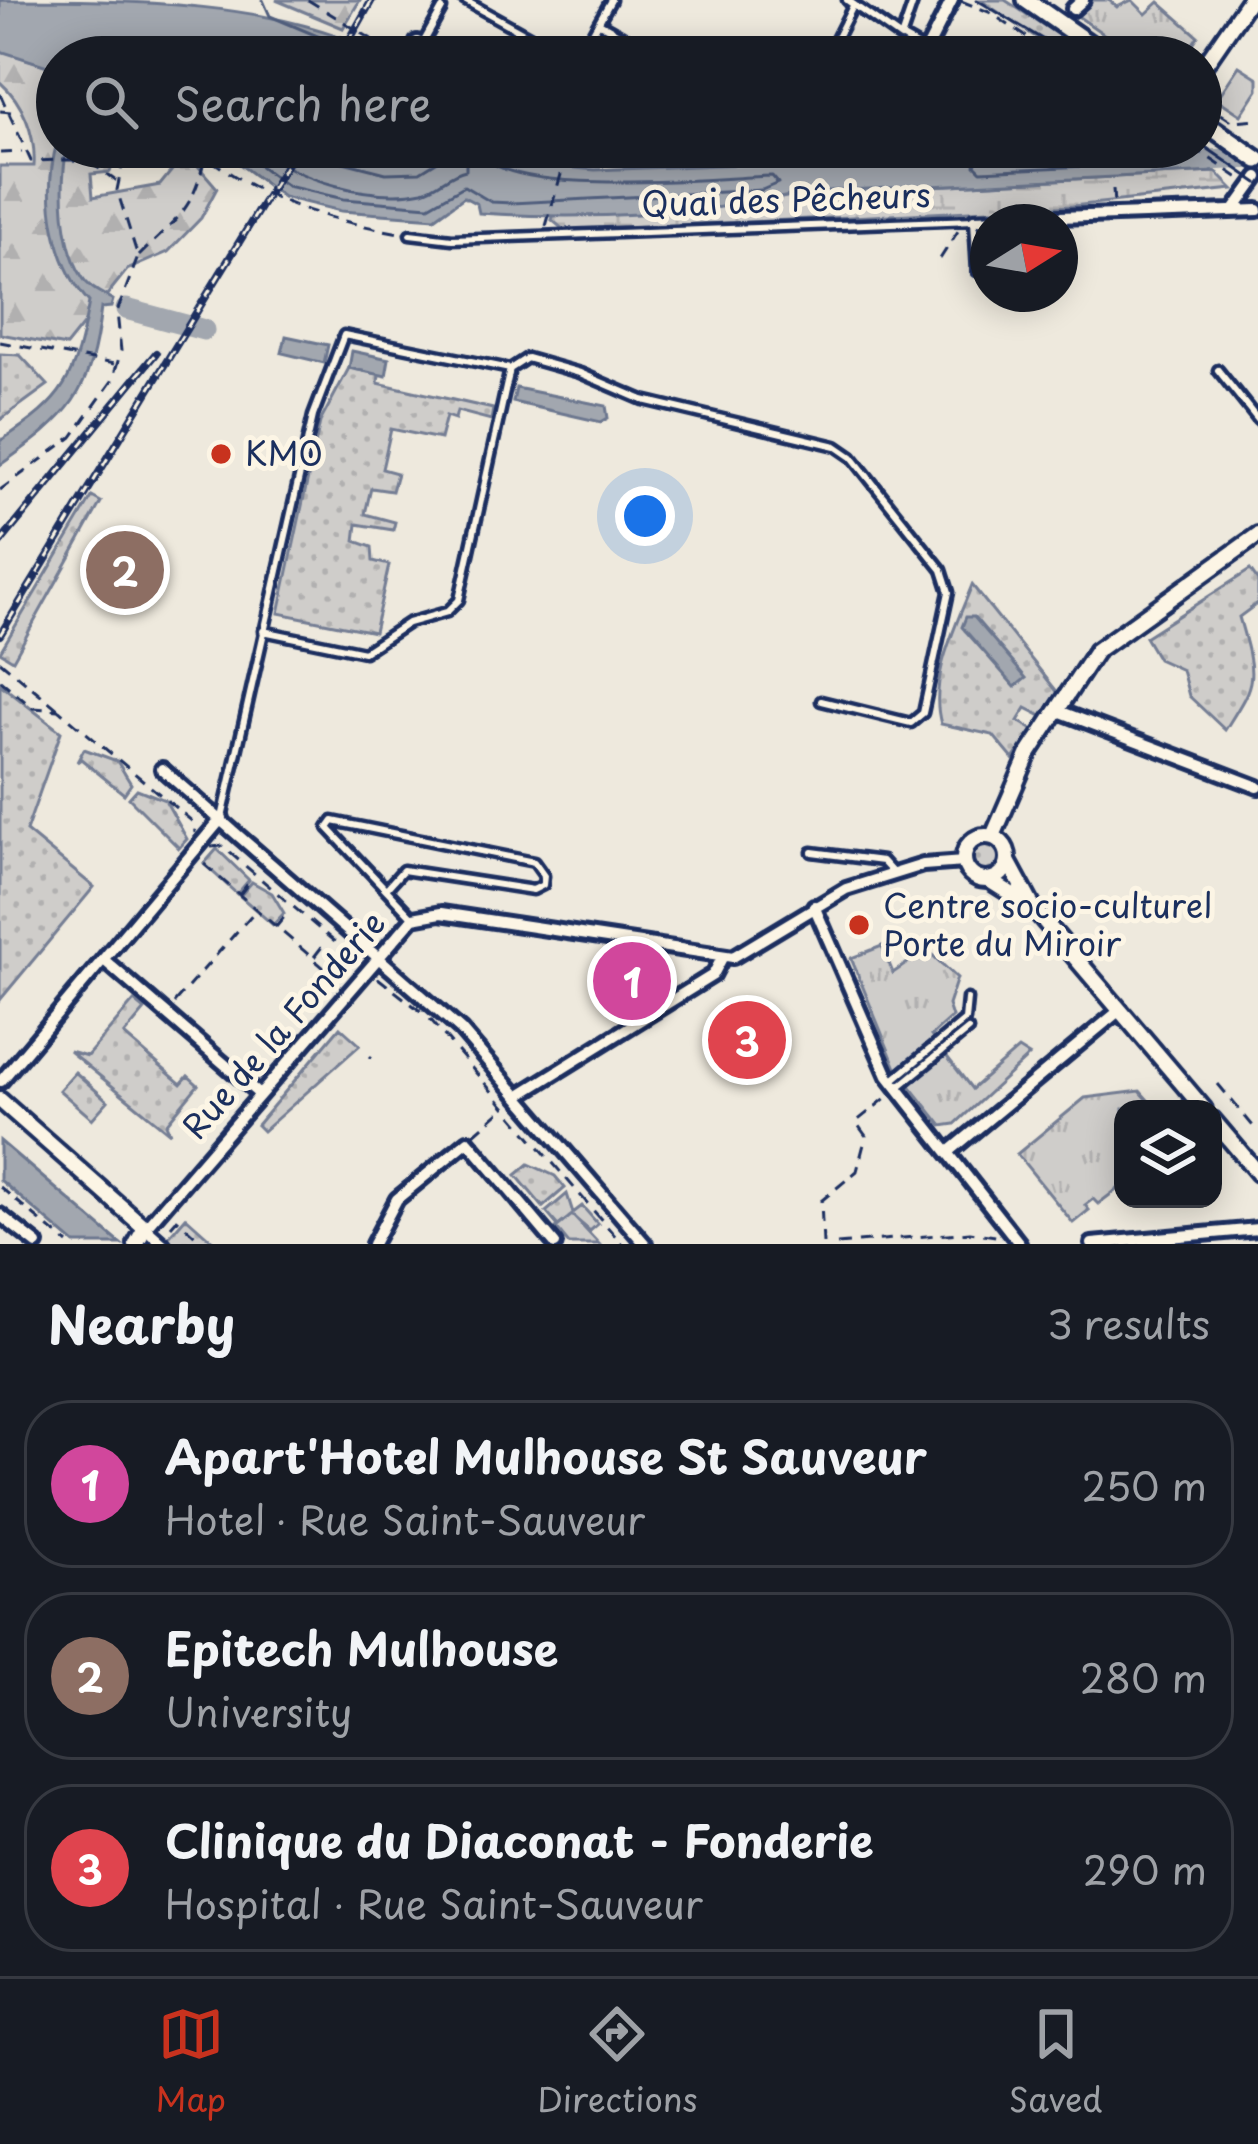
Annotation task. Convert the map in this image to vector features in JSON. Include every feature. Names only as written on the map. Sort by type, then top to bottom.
[{"type":"main road","points":[[1026,0],[1078,36]]},
{"type":"main road","points":[[1222,135],[1258,160]]},
{"type":"street","points":[[934,36],[954,0]]},
{"type":"street","points":[[1222,39],[1249,0],[1258,6]]},
{"type":"street","points":[[1235,209],[1255,182]]},
{"type":"street","name":"Quai des Pêcheurs","points":[[1078,216],[1258,210]]},
{"type":"street","points":[[993,836],[1029,753],[1096,651],[1258,535]]},
{"type":"street","points":[[1056,710],[1258,788]]},
{"type":"street","points":[[162,769],[461,1030],[645,1244]]},
{"type":"street","points":[[1,1082],[222,818]]},
{"type":"street","points":[[993,836],[1005,846],[1034,909],[1196,1100]]},
{"type":"street","points":[[964,862],[971,841],[993,836]]},
{"type":"street","points":[[989,880],[1002,874],[1008,861]]},
{"type":"street","points":[[518,1096],[712,975],[722,958],[748,952],[814,906],[892,872],[964,862]]},
{"type":"street","points":[[964,862],[973,876],[989,880],[1034,909]]},
{"type":"street","points":[[814,906],[894,1084],[1022,1244]]},
{"type":"street","name":"Rue de la Fonderie","points":[[136,1244],[413,918],[441,913],[722,958]]},
{"type":"street","points":[[104,960],[260,1094]]},
{"type":"street","points":[[950,1151],[1120,1010]]},
{"type":"street","points":[[0,1100],[161,1242]]},
{"type":"street","points":[[1222,1131],[1257,1173]]},
{"type":"street","points":[[373,1244],[397,1199],[465,1142],[475,1147],[555,1244]]},
{"type":"street","points":[[0,1215],[37,1244]]},
{"type":"street","points":[[1092,1244],[1258,1229]]},
{"type":"street","points":[[1010,1244],[1022,1244]]},
{"type":"lane","points":[[464,0],[529,36]]},
{"type":"lane","points":[[592,36],[611,0]]},
{"type":"lane","points":[[903,36],[914,0]]},
{"type":"lane","points":[[836,36],[850,3],[899,36]]},
{"type":"lane","points":[[424,36],[442,9]]},
{"type":"lane","points":[[600,24],[622,36]]},
{"type":"lane","name":"Quai des Pêcheurs","points":[[410,235],[452,239],[970,220]]},
{"type":"lane","points":[[222,818],[313,416],[344,335],[510,369],[527,358],[580,373],[643,400],[836,446],[852,457],[942,570],[949,592],[923,713],[911,723],[821,701]]},
{"type":"lane","points":[[263,631],[364,652],[408,623],[447,612],[459,599],[510,369]]},
{"type":"lane","points":[[1218,370],[1258,420]]},
{"type":"lane","points":[[387,888],[403,870],[533,890],[542,885],[544,876],[534,862],[333,821],[328,829],[413,918]]},
{"type":"lane","points":[[812,851],[882,861],[892,872]]},
{"type":"lane","points":[[894,1084],[965,1020],[967,999]]},
{"type":"lane","points":[[894,1084],[968,1030]]},
{"type":"path","points":[[308,0],[367,36]]},
{"type":"path","points":[[954,0],[1026,36]]},
{"type":"path","points":[[0,94],[13,112],[25,152],[36,160]]},
{"type":"path","points":[[0,111],[13,112]]},
{"type":"path","points":[[1222,113],[1232,121],[1258,119]]},
{"type":"path","points":[[0,153],[25,152]]},
{"type":"path","points":[[1222,163],[1255,182]]},
{"type":"path","points":[[97,168],[117,182]]},
{"type":"path","points":[[120,168],[117,182],[138,257]]},
{"type":"path","points":[[0,490],[72,437],[106,395],[121,350],[117,312],[138,257],[189,208],[201,168]]},
{"type":"path","points":[[222,168],[244,184],[298,209],[410,235]]},
{"type":"path","points":[[545,228],[563,168]]},
{"type":"path","points":[[1113,189],[1114,214]]},
{"type":"path","points":[[940,259],[953,244],[959,220]]},
{"type":"path","points":[[0,342],[114,364]]},
{"type":"path","points":[[0,661],[194,823],[203,841],[212,848],[222,846],[429,1018],[622,1244]]},
{"type":"path","points":[[0,680],[33,708],[59,710]]},
{"type":"path","points":[[204,864],[332,975]]},
{"type":"path","points":[[239,895],[250,881]]},
{"type":"path","points":[[166,1013],[256,910]]},
{"type":"path","points":[[276,927],[285,916]]},
{"type":"path","points":[[312,958],[324,944]]},
{"type":"path","points":[[823,1244],[821,1201],[857,1171],[866,1136],[856,1122],[894,1084]]},
{"type":"path","points":[[1218,1084],[1258,1132]]},
{"type":"path","points":[[465,1142],[518,1096]]},
{"type":"path","points":[[0,1186],[68,1244]]},
{"type":"path","points":[[161,1242],[177,1220],[204,1244]]},
{"type":"path","points":[[837,1244],[970,1232],[1022,1244]]},
{"type":"green space","points":[[276,0],[360,0],[343,28]]},
{"type":"green space","points":[[980,0],[1005,0],[1060,36],[1034,36]]},
{"type":"green space","points":[[1091,0],[1109,0],[1117,7],[1132,0],[1146,14],[1159,2],[1198,36],[1106,36],[1076,15]]},
{"type":"green space","points":[[0,50],[36,62],[36,168],[111,168],[91,174],[93,197],[160,185],[174,168],[200,168],[217,188],[201,218],[168,252],[127,270],[66,346],[0,334],[0,166],[34,166],[34,154],[21,109],[0,82]]},
{"type":"green space","points":[[1239,66],[1258,78],[1258,89],[1241,115],[1222,102],[1222,92]]},
{"type":"green space","points":[[1216,172],[1233,189],[1078,205],[970,204],[970,211],[565,231],[552,220],[554,214],[764,202],[808,192]]},
{"type":"green space","points":[[0,354],[20,355],[48,385],[0,420]]},
{"type":"green space","points":[[349,368],[379,374],[378,383],[493,409],[491,420],[457,411],[455,419],[446,416],[440,439],[391,429],[382,469],[397,473],[392,491],[371,488],[365,514],[395,522],[393,530],[357,524],[355,541],[372,547],[373,561],[389,565],[374,632],[279,613],[320,422]]},
{"type":"green space","points":[[92,497],[101,502],[13,660],[0,652]]},
{"type":"green space","points":[[1250,570],[1258,581],[1258,603],[1239,617],[1250,680],[1225,730],[1189,696],[1182,670],[1158,659],[1145,637]]},
{"type":"green space","points":[[972,585],[1059,694],[1042,716],[1026,708],[1018,721],[1033,730],[1013,759],[993,735],[941,724],[941,671]]},
{"type":"green space","points":[[0,684],[61,732],[26,831],[94,887],[0,1000]]},
{"type":"green space","points":[[84,749],[117,761],[131,784],[124,794],[81,759],[77,762]]},
{"type":"green space","points":[[137,789],[165,800],[187,839],[179,848],[129,798]]},
{"type":"green space","points":[[986,843],[1001,858],[986,873],[971,858]]},
{"type":"green space","points":[[217,849],[249,880],[237,894],[204,864]]},
{"type":"green space","points":[[252,882],[272,893],[284,913],[273,925],[240,896]]},
{"type":"green space","points":[[882,946],[893,973],[922,953],[931,954],[957,978],[948,1005],[952,1017],[931,1036],[972,1089],[1018,1049],[1029,1056],[955,1124],[942,1126],[896,1068],[851,958]]},
{"type":"green space","points":[[134,1001],[145,1010],[124,1035],[181,1084],[188,1076],[198,1085],[166,1124],[170,1133],[69,1051],[87,1056]]},
{"type":"green space","points":[[340,1027],[360,1045],[263,1131],[257,1125]]},
{"type":"green space","points":[[75,1072],[108,1101],[92,1119],[59,1090]]},
{"type":"green space","points":[[1140,1091],[1148,1100],[1114,1100],[1114,1192],[1098,1204],[1093,1199],[1085,1205],[1089,1210],[1073,1223],[1017,1154],[1085,1098]]},
{"type":"green space","points":[[529,1164],[555,1176],[565,1188],[543,1207],[516,1175]]},
{"type":"green space","points":[[567,1194],[573,1213],[582,1206],[598,1224],[590,1231],[572,1216],[558,1226],[546,1212]]},
{"type":"green space","points":[[572,1215],[599,1244],[569,1244],[556,1228]]},
{"type":"green space","points":[[186,1217],[216,1244],[163,1243]]},
{"type":"water","points":[[0,0],[201,7],[299,24],[338,36],[36,36],[36,62],[0,51]]},
{"type":"water","points":[[53,168],[64,168],[70,249],[83,278],[113,300],[111,307],[101,308],[91,362],[73,401],[44,432],[0,465],[0,441],[40,412],[64,385],[89,302],[59,248]]},
{"type":"water","points":[[245,168],[1210,168],[1216,172],[808,192],[687,211],[602,215],[479,213],[477,204],[464,197],[435,218],[341,211],[283,197]]},
{"type":"water","points":[[286,336],[328,345],[324,363],[282,353]]},
{"type":"water","points":[[352,351],[389,359],[386,376],[349,368]]},
{"type":"water","points":[[516,388],[606,406],[608,418],[601,422],[513,402]]},
{"type":"water","points":[[966,617],[974,617],[1026,678],[1015,687],[962,627]]},
{"type":"water","points":[[0,1141],[121,1244],[75,1244],[0,1180]]},
{"type":"waterway","points":[[1222,159],[1258,158]]},
{"type":"waterway","points":[[126,309],[204,330]]},
{"type":"tram line","points":[[977,0],[1037,36]]},
{"type":"tram line","points":[[1222,158],[1258,183]]},
{"type":"railway","points":[[352,36],[372,0]]},
{"type":"railway","points":[[0,635],[284,168]]},
{"type":"railway","points":[[0,543],[156,353]]},
{"type":"place","name":"KM0","points":[[221,454]]},
{"type":"place","name":"Epitech Mulhouse","points":[[125,570]]},
{"type":"place","name":"Centre socio-culturel Porte du Miroir","points":[[859,925]]},
{"type":"place","name":"Apart'Hotel Mulhouse St Sauveur","points":[[632,981]]},
{"type":"place","name":"Clinique du Diaconat - Fonderie","points":[[747,1040]]}]
